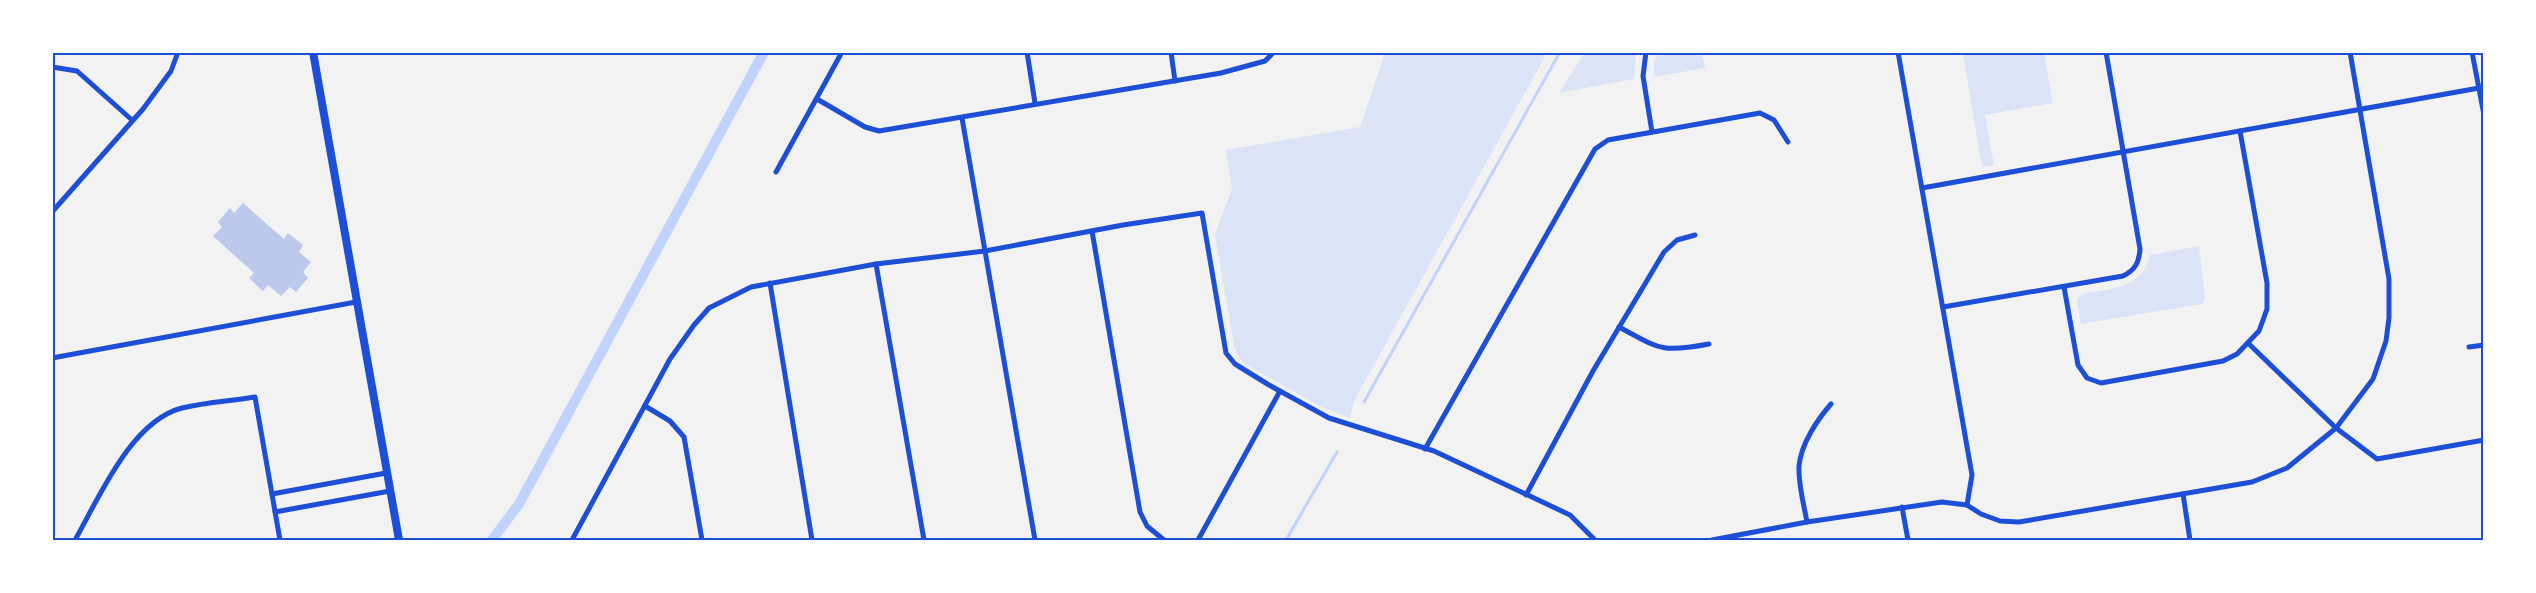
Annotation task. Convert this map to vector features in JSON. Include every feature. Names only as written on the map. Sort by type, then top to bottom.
[{"type":"main road","points":[[313,52],[399,540]]},
{"type":"street","points":[[52,212],[171,71],[178,52]]},
{"type":"street","points":[[776,172],[842,52]]},
{"type":"street","points":[[1027,52],[1035,103]]},
{"type":"street","points":[[1171,52],[1175,81]]},
{"type":"street","points":[[817,99],[865,127],[879,131],[1250,67],[1265,61],[1274,52]]},
{"type":"street","points":[[1646,52],[1643,76],[1652,132]]},
{"type":"street","points":[[1898,52],[1972,475],[1967,505]]},
{"type":"street","points":[[1943,308],[2123,276],[2132,271],[2139,261],[2140,249],[2106,52]]},
{"type":"street","points":[[1712,540],[1807,522],[1942,502],[1967,505],[1981,514],[2000,521],[2019,522],[2252,482],[2287,468],[2336,428],[2373,379],[2386,341],[2389,318],[2389,279],[2350,52]]},
{"type":"street","points":[[2472,52],[2484,115]]},
{"type":"street","points":[[52,68],[76,71],[132,120]]},
{"type":"street","points":[[1922,188],[2479,88]]},
{"type":"street","points":[[1425,448],[1595,149],[1608,140],[1760,113],[1774,120],[1788,142]]},
{"type":"street","points":[[962,118],[1035,540]]},
{"type":"street","points":[[2064,287],[2078,365],[2087,378],[2101,383],[2223,361],[2249,344],[2259,331],[2267,309],[2267,282],[2240,131]]},
{"type":"street","points":[[572,540],[670,359],[709,308],[751,286],[876,264],[985,251],[1202,213],[1226,353],[1235,364],[1329,418],[1425,448],[1570,515],[1595,540]]},
{"type":"street","points":[[1092,231],[1140,512],[1147,526],[1164,540]]},
{"type":"street","points":[[1526,495],[1619,327],[1664,252],[1677,240],[1695,235]]},
{"type":"street","points":[[876,264],[924,540]]},
{"type":"street","points":[[770,283],[813,540]]},
{"type":"street","points":[[52,358],[356,302]]},
{"type":"street","points":[[1619,327],[1659,349],[1679,350],[1709,344]]},
{"type":"street","points":[[2249,344],[2336,428],[2377,459],[2484,440]]},
{"type":"street","points":[[2469,347],[2484,345]]},
{"type":"street","points":[[1198,540],[1280,391]]},
{"type":"street","points":[[75,540],[128,449],[142,432],[162,416],[181,408],[255,397],[280,540]]},
{"type":"street","points":[[1807,522],[1799,466],[1807,440],[1822,414],[1831,404]]},
{"type":"street","points":[[645,406],[670,422],[684,437],[702,540]]},
{"type":"street","points":[[272,494],[386,473]]},
{"type":"street","points":[[275,512],[390,491]]},
{"type":"street","points":[[2182,494],[2190,540]]},
{"type":"street","points":[[1902,507],[1908,540]]},
{"type":"shaded area","points":[[1385,53],[1547,53],[1354,401],[1350,418],[1321,407],[1248,366],[1239,358],[1234,346],[1215,234],[1232,189],[1226,150],[1360,127]]},
{"type":"shaded area","points":[[1584,53],[1636,53],[1634,79],[1559,93]]},
{"type":"shaded area","points":[[1659,53],[1702,53],[1705,68],[1654,77],[1654,62]]},
{"type":"shaded area","points":[[1963,53],[2044,53],[2053,103],[1985,115],[1994,165],[1982,167]]},
{"type":"shaded area","points":[[2199,246],[2205,298],[2202,304],[2081,324],[2077,301],[2082,294],[2114,288],[2133,281],[2141,275],[2150,255]]},
{"type":"building","points":[[243,203],[284,239],[288,233],[303,245],[299,252],[311,262],[303,272],[308,278],[296,292],[290,287],[281,296],[268,285],[263,291],[249,278],[254,273],[213,236],[222,227],[218,222],[230,208],[234,213]]},
{"type":"waterway","points":[[492,540],[519,504],[764,52]]},
{"type":"waterway","points":[[1364,402],[1560,52]]},
{"type":"waterway","points":[[1286,540],[1337,452]]}]
